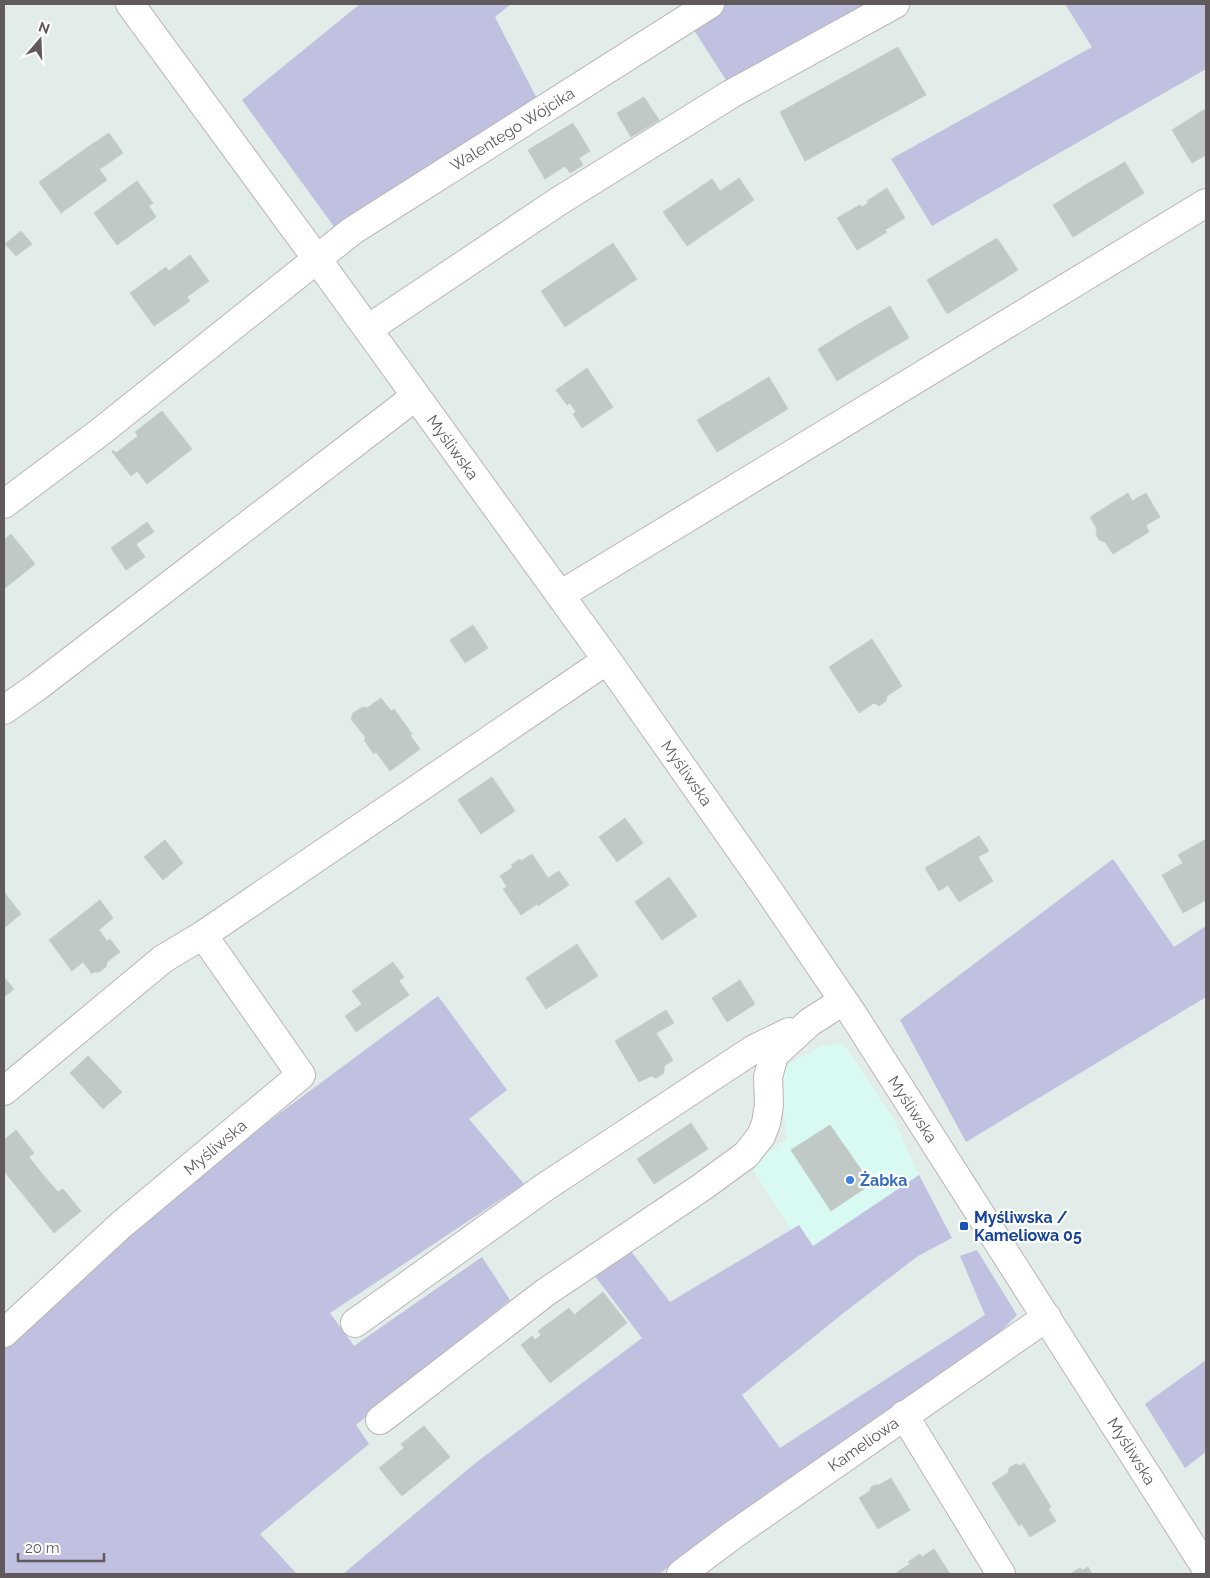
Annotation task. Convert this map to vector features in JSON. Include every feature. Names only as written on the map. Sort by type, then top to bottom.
[{"type":"street","name":"Myśliwska","points":[[130,4],[607,660],[765,885],[843,1001],[1206,1568]]},
{"type":"street","name":"Walentego Wójcika","points":[[4,504],[99,433],[352,231],[710,4]]},
{"type":"street","points":[[368,329],[559,201],[731,94],[894,4]]},
{"type":"street","points":[[560,595],[1206,203]]},
{"type":"street","points":[[4,710],[38,686],[416,396]]},
{"type":"street","points":[[4,1091],[163,959],[203,935],[607,660]]},
{"type":"street","name":"Myśliwska","points":[[4,1333],[122,1225],[301,1075],[203,935]]},
{"type":"street","points":[[355,1323],[562,1176],[754,1049],[810,1022],[843,1001]]},
{"type":"street","points":[[380,1420],[546,1292],[702,1187],[746,1155],[761,1136],[766,1123],[769,1105],[768,1077],[774,1055],[810,1022]]},
{"type":"street","name":"Kameliowa","points":[[681,1574],[733,1535],[904,1415],[1047,1318]]},
{"type":"street","points":[[904,1415],[1001,1574]]},
{"type":"shaded area","points":[[360,4],[511,4],[495,17],[536,97],[335,228],[242,100]]},
{"type":"shaded area","points":[[725,4],[874,4],[728,83],[690,24]]},
{"type":"shaded area","points":[[1065,4],[1206,4],[1206,69],[932,226],[891,159],[1092,47]]},
{"type":"shaded area","points":[[1113,859],[1174,947],[1206,926],[1206,997],[966,1142],[900,1020]]},
{"type":"shaded area","points":[[438,996],[507,1090],[469,1119],[524,1184],[330,1313],[354,1346],[482,1257],[510,1300],[356,1425],[369,1444],[260,1534],[297,1574],[4,1574],[4,1344],[184,1184]]},
{"type":"shaded area","points":[[844,1044],[894,1120],[919,1175],[813,1247],[799,1225],[791,1230],[750,1165],[787,1139],[784,1115],[783,1068],[821,1046]]},
{"type":"shaded area","points":[[919,1175],[952,1238],[918,1256],[742,1395],[780,1448],[985,1315],[960,1256],[977,1250],[1017,1315],[993,1339],[808,1467],[659,1574],[343,1574],[478,1461],[642,1338],[591,1271],[630,1250],[670,1302],[799,1225],[813,1246]]},
{"type":"shaded area","points":[[1206,1360],[1206,1452],[1185,1468],[1145,1404]]},
{"type":"building","points":[[898,47],[926,95],[805,161],[780,112]]},
{"type":"building","points":[[644,97],[659,120],[631,137],[617,113]]},
{"type":"building","points":[[1205,109],[1206,155],[1192,163],[1172,130]]},
{"type":"building","points":[[573,123],[590,151],[579,158],[583,165],[570,173],[565,166],[545,179],[528,150]]},
{"type":"building","points":[[109,133],[123,153],[100,169],[85,149]]},
{"type":"building","points":[[85,149],[107,180],[61,213],[39,182]]},
{"type":"building","points":[[1125,162],[1144,193],[1107,216],[1087,184]]},
{"type":"building","points":[[739,178],[754,200],[687,246],[663,212],[712,179],[720,191]]},
{"type":"building","points":[[137,181],[153,203],[149,206],[156,217],[117,245],[94,213]]},
{"type":"building","points":[[1087,184],[1107,216],[1073,237],[1053,205]]},
{"type":"building","points":[[887,188],[905,218],[885,230],[887,232],[857,250],[837,218],[860,205],[862,207],[868,203],[867,201]]},
{"type":"building","points":[[21,231],[32,244],[16,256],[5,244]]},
{"type":"building","points":[[997,238],[1018,270],[981,293],[960,260]]},
{"type":"building","points":[[613,243],[637,279],[565,327],[541,291]]},
{"type":"building","points":[[190,255],[209,281],[187,297],[190,301],[154,326],[130,293],[166,267],[169,271]]},
{"type":"building","points":[[960,260],[981,293],[947,314],[927,280]]},
{"type":"building","points":[[890,306],[909,338],[871,360],[852,328]]},
{"type":"building","points":[[852,328],[871,360],[837,381],[818,349]]},
{"type":"building","points":[[587,368],[613,407],[582,428],[573,414],[576,412],[570,403],[567,405],[556,390]]},
{"type":"building","points":[[769,377],[788,409],[750,432],[731,400]]},
{"type":"building","points":[[731,400],[750,432],[717,452],[697,420]]},
{"type":"building","points":[[162,411],[192,449],[147,484],[137,471],[131,476],[112,452],[113,450],[116,453],[138,436],[135,432]]},
{"type":"building","points":[[1128,493],[1132,501],[1146,493],[1160,517],[1146,525],[1149,532],[1113,554],[1105,542],[1099,540],[1096,534],[1097,529],[1090,517]]},
{"type":"building","points":[[147,522],[154,532],[136,544],[145,557],[126,570],[111,548]]},
{"type":"building","points":[[11,534],[35,564],[4,589],[4,540]]},
{"type":"building","points":[[473,625],[488,648],[465,663],[450,640]]},
{"type":"building","points":[[872,639],[902,686],[887,696],[886,701],[879,706],[874,703],[859,713],[829,667]]},
{"type":"building","points":[[381,698],[391,711],[394,709],[420,749],[390,771],[376,752],[374,754],[364,740],[366,738],[351,719],[353,713],[363,707],[367,708]]},
{"type":"building","points":[[492,777],[515,811],[481,834],[458,800]]},
{"type":"building","points":[[625,818],[643,843],[617,862],[599,837]]},
{"type":"building","points":[[979,836],[989,851],[978,857],[993,881],[959,902],[948,885],[939,891],[925,868]]},
{"type":"building","points":[[1206,839],[1206,900],[1183,913],[1162,875],[1183,863],[1178,855]]},
{"type":"building","points":[[165,840],[183,863],[163,880],[144,857]]},
{"type":"building","points":[[532,854],[548,878],[559,871],[569,885],[521,915],[503,889],[507,887],[500,876],[513,867],[511,865]]},
{"type":"building","points":[[669,877],[697,916],[662,940],[635,902]]},
{"type":"building","points":[[4,892],[21,914],[4,928]]},
{"type":"building","points":[[100,900],[113,918],[99,930],[107,941],[110,939],[120,952],[107,962],[106,967],[99,972],[92,974],[83,962],[72,971],[49,940]]},
{"type":"building","points":[[577,944],[598,976],[546,1009],[526,978]]},
{"type":"building","points":[[393,962],[404,977],[399,981],[409,995],[356,1032],[345,1016],[362,1004],[352,991]]},
{"type":"building","points":[[4,977],[14,989],[4,997]]},
{"type":"building","points":[[740,980],[755,1004],[727,1022],[712,998]]},
{"type":"building","points":[[666,1010],[674,1023],[656,1033],[673,1060],[664,1066],[664,1073],[656,1078],[651,1076],[639,1082],[615,1041]]},
{"type":"building","points":[[88,1056],[122,1092],[103,1109],[70,1073]]},
{"type":"building","points":[[691,1123],[708,1149],[654,1184],[637,1159]]},
{"type":"building","points":[[830,1125],[871,1184],[831,1211],[791,1150]]},
{"type":"building","points":[[16,1130],[34,1153],[29,1157],[43,1175],[21,1192],[4,1171],[4,1140]]},
{"type":"building","points":[[43,1175],[58,1192],[63,1189],[81,1211],[54,1233],[21,1192]]},
{"type":"building","points":[[603,1292],[627,1323],[598,1346],[574,1315]]},
{"type":"building","points":[[569,1308],[598,1346],[550,1383],[521,1345],[532,1336],[535,1340],[541,1335],[538,1331]]},
{"type":"building","points":[[424,1426],[450,1457],[402,1496],[379,1468],[404,1448],[401,1444]]},
{"type":"building","points":[[1024,1463],[1051,1507],[1048,1509],[1056,1521],[1030,1537],[1022,1524],[1019,1526],[992,1483],[1008,1473],[1009,1468],[1016,1464],[1020,1466]]},
{"type":"building","points":[[891,1478],[910,1510],[878,1529],[859,1498],[870,1491],[871,1487]]},
{"type":"building","points":[[934,1549],[950,1574],[898,1574],[897,1572],[910,1564],[908,1562],[920,1554],[922,1557]]},
{"type":"building","points":[[1088,1567],[1092,1574],[1072,1574],[1080,1568],[1083,1570]]},
{"type":"place","name":"Żabka","points":[[850,1180]]},
{"type":"place","name":"Myśliwska / Kameliowa 05","points":[[964,1226]]}]
